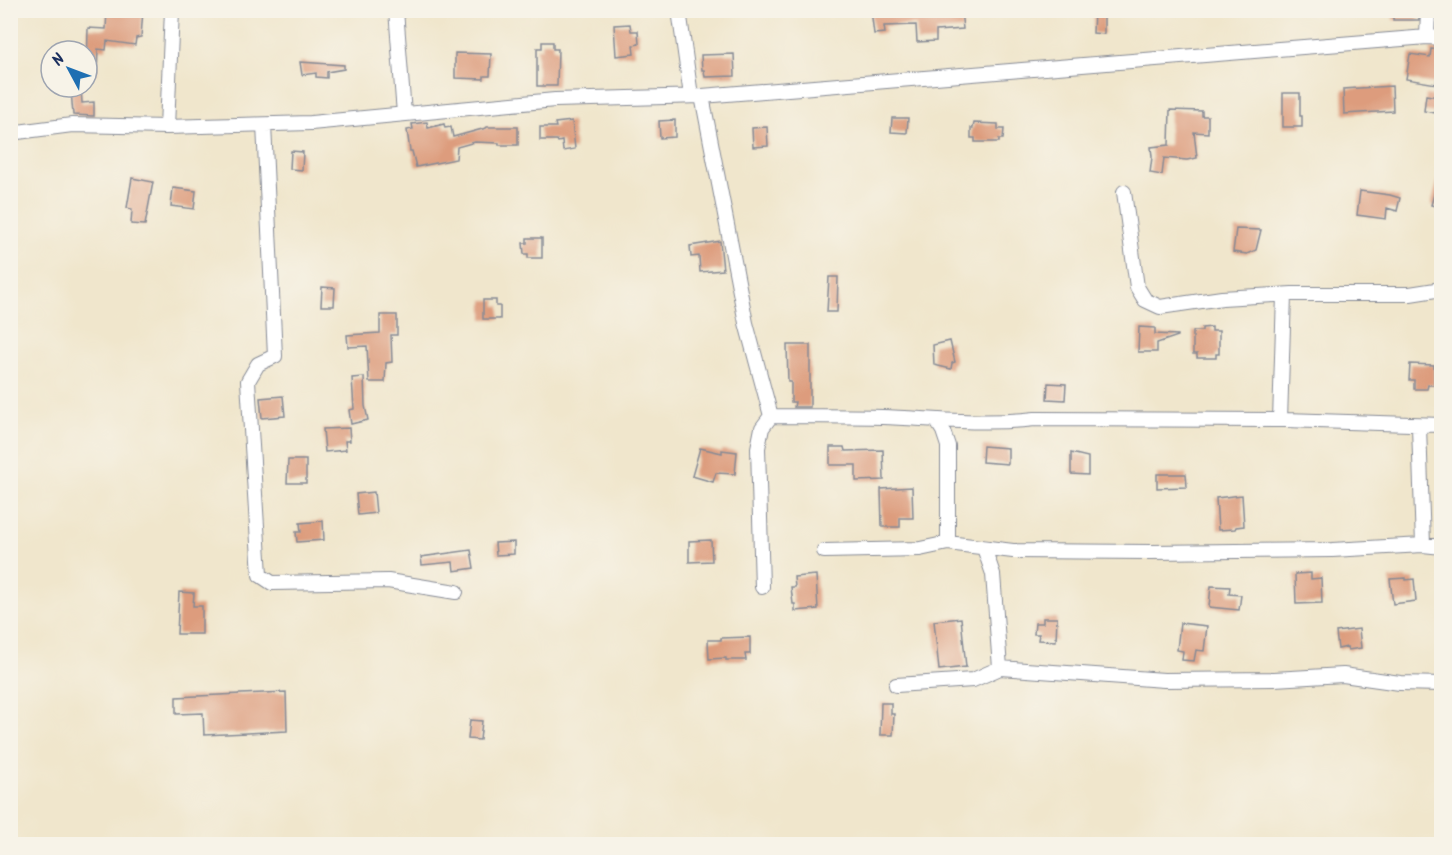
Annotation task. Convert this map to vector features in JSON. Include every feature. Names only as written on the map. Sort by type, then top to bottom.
[{"type":"street","points":[[166,127],[172,10]]},
{"type":"street","points":[[396,10],[404,114]]},
{"type":"street","points":[[680,10],[746,323],[771,416]]},
{"type":"street","points":[[10,133],[72,125],[166,127],[311,123],[555,100],[697,96],[1434,37],[1428,10]]},
{"type":"street","points":[[264,125],[275,356],[258,364],[248,381],[260,575],[272,584],[388,581],[456,592]]},
{"type":"street","points":[[1124,192],[1137,287],[1145,300],[1160,307],[1222,298],[1410,294],[1442,289]]},
{"type":"street","points":[[1280,420],[1284,295]]},
{"type":"street","points":[[771,416],[882,417],[981,423],[1035,419],[1280,420],[1442,425]]},
{"type":"street","points":[[762,587],[758,448],[762,428],[771,416]]},
{"type":"street","points":[[936,420],[948,446],[948,543]]},
{"type":"street","points":[[1419,426],[1423,545]]},
{"type":"street","points":[[824,551],[920,549],[948,543],[1013,551],[1332,550],[1423,545],[1442,548]]},
{"type":"street","points":[[984,548],[993,574],[1000,668]]},
{"type":"street","points":[[896,685],[973,680],[1000,668],[1164,680],[1274,679],[1343,675],[1400,683],[1442,684]]},
{"type":"building","points":[[107,10],[143,10],[141,37],[136,38],[135,45],[107,41],[106,50],[99,49],[99,39],[88,39],[88,28],[106,29]]},
{"type":"building","points":[[871,10],[910,10],[910,14],[961,10],[963,29],[936,31],[936,41],[917,42],[916,25],[884,26],[885,33],[874,34]]},
{"type":"building","points":[[1094,10],[1104,10],[1104,34],[1093,33]]},
{"type":"building","points":[[1393,10],[1419,10],[1419,20],[1393,20]]},
{"type":"building","points":[[630,24],[631,31],[638,31],[639,44],[633,45],[634,54],[616,56],[614,25]]},
{"type":"building","points":[[542,42],[553,42],[553,49],[558,49],[557,86],[537,86],[537,48],[542,48]]},
{"type":"building","points":[[1431,49],[1442,50],[1442,63],[1439,63],[1436,84],[1406,79],[1410,54],[1430,57]]},
{"type":"building","points":[[455,53],[491,54],[490,76],[484,76],[484,79],[455,78]]},
{"type":"building","points":[[734,54],[735,76],[705,77],[701,55]]},
{"type":"building","points":[[300,62],[344,65],[344,69],[327,72],[327,78],[316,77],[316,73],[302,75]]},
{"type":"building","points":[[1392,86],[1393,111],[1344,114],[1343,89]]},
{"type":"building","points":[[1283,93],[1300,93],[1302,127],[1283,127]]},
{"type":"building","points":[[1426,95],[1438,97],[1435,113],[1424,111]]},
{"type":"building","points":[[72,99],[82,99],[82,103],[94,102],[94,116],[73,115]]},
{"type":"building","points":[[1170,110],[1202,111],[1202,116],[1208,116],[1208,133],[1194,132],[1197,158],[1187,160],[1164,158],[1162,175],[1150,173],[1151,147],[1169,145]]},
{"type":"building","points":[[892,118],[908,118],[907,133],[891,132]]},
{"type":"building","points":[[675,120],[675,137],[660,138],[659,121]]},
{"type":"building","points":[[572,121],[575,149],[563,151],[562,141],[540,140],[540,127],[556,127],[555,123]]},
{"type":"building","points":[[427,122],[428,128],[444,124],[445,128],[451,127],[453,137],[487,127],[518,127],[518,145],[475,142],[457,147],[456,159],[416,167],[412,151],[410,151],[407,130],[413,129],[412,124]]},
{"type":"building","points":[[974,123],[998,124],[998,129],[1004,129],[1003,139],[999,139],[999,142],[975,142],[975,138],[971,138],[971,128]]},
{"type":"building","points":[[767,127],[768,146],[753,147],[752,128]]},
{"type":"building","points":[[291,151],[303,152],[302,170],[290,169]]},
{"type":"building","points":[[1439,177],[1442,177],[1442,208],[1431,205]]},
{"type":"building","points":[[132,178],[153,182],[145,225],[131,224],[132,209],[127,208]]},
{"type":"building","points":[[173,188],[196,191],[194,209],[171,206]]},
{"type":"building","points":[[1360,191],[1400,198],[1397,211],[1387,208],[1386,219],[1357,215]]},
{"type":"building","points":[[1236,229],[1261,230],[1256,250],[1247,254],[1233,252]]},
{"type":"building","points":[[527,238],[542,238],[542,258],[528,258],[528,254],[524,254],[523,243],[527,243]]},
{"type":"building","points":[[720,241],[723,270],[700,272],[699,256],[691,257],[690,246]]},
{"type":"building","points":[[829,277],[838,277],[837,312],[827,312]]},
{"type":"building","points":[[322,287],[335,288],[334,306],[321,306]]},
{"type":"building","points":[[483,300],[496,300],[496,306],[500,306],[500,319],[483,319]]},
{"type":"building","points":[[380,315],[397,315],[397,335],[391,335],[392,362],[386,363],[385,382],[369,382],[367,346],[348,347],[347,335],[380,333]]},
{"type":"building","points":[[1139,327],[1155,328],[1155,334],[1178,336],[1157,343],[1157,352],[1138,352]]},
{"type":"building","points":[[1212,327],[1212,331],[1219,331],[1219,354],[1216,354],[1216,358],[1197,358],[1197,354],[1193,354],[1193,331],[1202,331],[1202,328]]},
{"type":"building","points":[[950,341],[955,362],[952,363],[951,369],[934,365],[933,345]]},
{"type":"building","points":[[787,345],[810,345],[810,407],[794,407],[795,402],[791,402]]},
{"type":"building","points":[[1410,364],[1434,365],[1434,385],[1428,385],[1427,389],[1414,389],[1414,380],[1409,380]]},
{"type":"building","points":[[364,377],[368,420],[351,424],[349,410],[354,409],[352,378]]},
{"type":"building","points":[[1048,383],[1066,384],[1065,400],[1047,399]]},
{"type":"building","points":[[283,396],[285,416],[262,418],[260,398]]},
{"type":"building","points":[[349,428],[350,441],[345,441],[346,450],[325,452],[323,429]]},
{"type":"building","points":[[983,446],[1008,448],[1008,464],[982,462]]},
{"type":"building","points":[[830,447],[844,447],[845,451],[883,450],[884,480],[856,481],[856,465],[830,465]]},
{"type":"building","points":[[700,448],[722,453],[722,450],[737,452],[735,474],[716,473],[713,482],[692,476]]},
{"type":"building","points":[[1071,453],[1088,457],[1088,475],[1071,474]]},
{"type":"building","points":[[288,460],[306,460],[306,483],[287,483]]},
{"type":"building","points":[[1157,474],[1186,474],[1187,487],[1157,488]]},
{"type":"building","points":[[912,487],[913,518],[900,518],[900,527],[882,527],[881,489]]},
{"type":"building","points":[[374,492],[376,513],[358,515],[356,494]]},
{"type":"building","points":[[1242,495],[1244,526],[1218,530],[1216,498]]},
{"type":"building","points":[[323,521],[324,540],[297,542],[296,532],[301,532],[300,523]]},
{"type":"building","points":[[711,540],[712,561],[689,562],[689,541]]},
{"type":"building","points":[[514,542],[514,554],[496,555],[495,543]]},
{"type":"building","points":[[471,550],[474,568],[454,571],[453,562],[422,565],[421,557]]},
{"type":"building","points":[[1311,573],[1311,579],[1321,578],[1322,603],[1296,604],[1295,574]]},
{"type":"building","points":[[816,575],[818,609],[795,611],[791,587],[795,587],[794,577]]},
{"type":"building","points":[[1406,578],[1406,580],[1414,579],[1416,601],[1393,604],[1390,579]]},
{"type":"building","points":[[1211,586],[1230,587],[1229,594],[1241,595],[1239,610],[1209,607]]},
{"type":"building","points":[[179,592],[194,593],[193,606],[202,606],[202,634],[177,634]]},
{"type":"building","points":[[961,618],[966,667],[939,670],[934,621]]},
{"type":"building","points":[[1043,618],[1057,618],[1056,641],[1038,640],[1039,634],[1034,634],[1035,623],[1043,623]]},
{"type":"building","points":[[1180,623],[1207,626],[1204,651],[1196,650],[1194,661],[1182,660],[1183,651],[1177,650]]},
{"type":"building","points":[[1359,629],[1361,648],[1338,649],[1336,632]]},
{"type":"building","points":[[750,637],[750,654],[745,654],[746,660],[709,659],[708,640]]},
{"type":"building","points":[[286,692],[287,731],[204,735],[203,713],[176,714],[176,697]]},
{"type":"building","points":[[881,703],[891,703],[891,714],[894,714],[893,735],[880,735]]},
{"type":"building","points":[[470,720],[482,721],[480,740],[468,739]]}]
